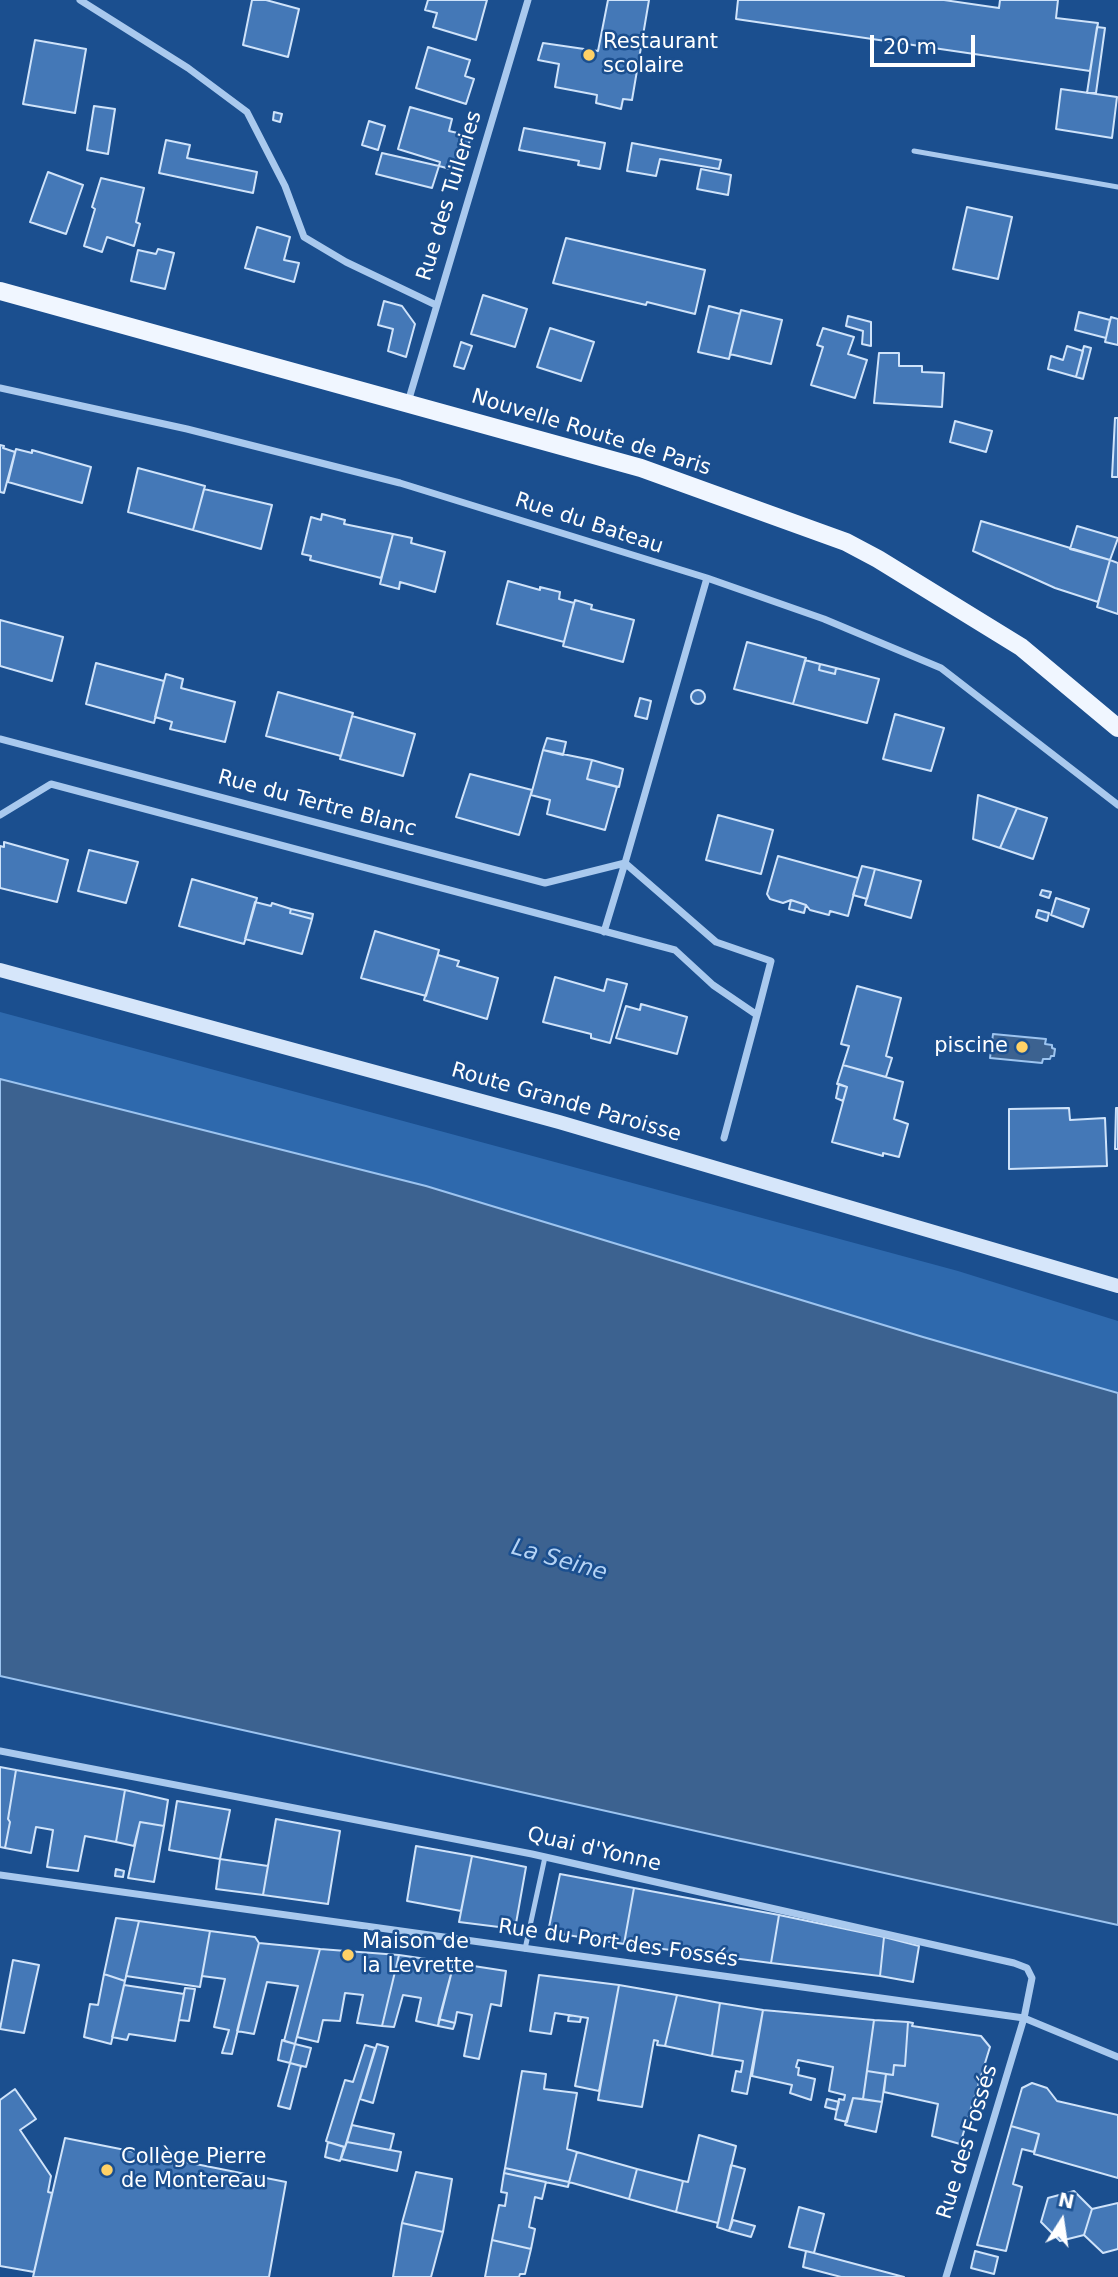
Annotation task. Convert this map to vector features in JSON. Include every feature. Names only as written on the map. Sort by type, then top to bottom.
[{"type":"main road","name":"Nouvelle Route de Paris","points":[[0,291],[641,468],[846,542],[1021,648],[1118,729]]},
{"type":"main road","name":"Route Grande Paroisse","points":[[0,970],[559,1122],[1118,1286]]},
{"type":"street","points":[[80,0],[188,68],[247,112],[285,186],[304,237],[346,262],[436,305]]},
{"type":"street","name":"Rue des Tuileries","points":[[408,403],[528,0]]},
{"type":"street","name":"Rue du Bateau","points":[[0,388],[187,429],[400,483],[707,578],[824,619],[942,668],[1118,805]]},
{"type":"street","points":[[604,932],[707,578]]},
{"type":"street","name":"Rue du Tertre Blanc","points":[[0,739],[545,883],[625,863]]},
{"type":"street","points":[[0,815],[51,784],[675,950],[713,985],[757,1015]]},
{"type":"street","points":[[625,863],[716,942],[771,961],[724,1138]]},
{"type":"street","name":"Quai d'Yonne","points":[[0,1751],[545,1857],[1014,1963],[1027,1968],[1032,1978],[1024,2018]]},
{"type":"street","name":"Rue du Port des Fossés","points":[[0,1875],[1024,2018]]},
{"type":"street","points":[[1024,2018],[1118,2057]]},
{"type":"street","name":"Rue des Fossés","points":[[946,2277],[1024,2018]]},
{"type":"lane","points":[[914,151],[1118,187]]},
{"type":"lane","points":[[525,1949],[545,1857]]},
{"type":"shaded area","points":[[0,1012],[958,1271],[1118,1321],[1118,1406],[0,1097]]},
{"type":"water","name":"piscine","points":[[993,1034],[1046,1039],[1045,1044],[1052,1045],[1055,1049],[1054,1056],[1043,1059],[1042,1063],[990,1058]]},
{"type":"water","name":"La Seine","points":[[0,1079],[426,1186],[923,1337],[1118,1393],[1118,1925],[0,1676]]},
{"type":"building","points":[[252,0],[266,0],[299,9],[288,57],[243,45]]},
{"type":"building","points":[[428,0],[487,0],[476,40],[433,27],[437,13],[425,10]]},
{"type":"building","name":"Restaurant scolaire","points":[[608,0],[649,0],[632,100],[623,99],[621,109],[596,103],[597,95],[555,87],[559,64],[538,60],[543,43],[598,51]]},
{"type":"building","points":[[738,0],[944,0],[999,8],[1000,0],[1058,0],[1056,18],[1098,23],[1090,71],[736,19]]},
{"type":"building","points":[[1097,27],[1105,28],[1096,93],[1087,93]]},
{"type":"building","points":[[35,40],[86,49],[75,113],[23,104]]},
{"type":"building","points":[[428,47],[470,60],[465,76],[474,79],[466,104],[416,88]]},
{"type":"building","points":[[1061,89],[1117,97],[1112,138],[1056,129]]},
{"type":"building","points":[[94,106],[115,109],[108,154],[87,150]]},
{"type":"building","points":[[410,107],[452,119],[449,131],[471,136],[461,172],[439,166],[440,162],[398,149]]},
{"type":"building","points":[[274,112],[282,114],[280,122],[273,120]]},
{"type":"building","points":[[369,121],[385,126],[378,150],[362,145]]},
{"type":"building","points":[[524,128],[605,143],[600,169],[578,165],[579,161],[519,150]]},
{"type":"building","points":[[166,140],[190,145],[187,158],[257,172],[253,193],[159,173]]},
{"type":"building","points":[[632,143],[721,160],[719,169],[660,159],[656,176],[627,171]]},
{"type":"building","points":[[382,153],[439,166],[432,188],[376,174]]},
{"type":"building","points":[[701,169],[731,175],[728,195],[697,189]]},
{"type":"building","points":[[48,172],[83,185],[66,234],[30,222]]},
{"type":"building","points":[[101,178],[144,188],[136,222],[140,224],[134,246],[107,237],[102,252],[84,246]]},
{"type":"building","points":[[967,207],[1012,217],[998,279],[953,269]]},
{"type":"building","points":[[257,227],[290,237],[284,260],[299,263],[294,282],[245,268]]},
{"type":"building","points":[[566,238],[705,270],[695,314],[553,283]]},
{"type":"building","points":[[158,249],[174,253],[165,289],[131,281],[138,250],[156,254]]},
{"type":"building","points":[[483,295],[527,309],[515,347],[471,334]]},
{"type":"building","points":[[384,301],[402,306],[415,324],[406,357],[388,351],[393,329],[378,325]]},
{"type":"building","points":[[709,306],[740,314],[729,359],[698,352]]},
{"type":"building","points":[[741,310],[782,320],[771,364],[730,354]]},
{"type":"building","points":[[1079,312],[1110,320],[1106,338],[1075,330]]},
{"type":"building","points":[[848,316],[871,322],[871,346],[862,344],[863,331],[846,326]]},
{"type":"building","points":[[1111,317],[1118,319],[1118,345],[1105,342]]},
{"type":"building","points":[[550,328],[594,342],[581,381],[537,367]]},
{"type":"building","points":[[823,328],[854,337],[848,354],[867,360],[855,398],[811,385],[823,347],[817,345]]},
{"type":"building","points":[[461,342],[472,346],[464,369],[454,366]]},
{"type":"building","points":[[1067,346],[1083,351],[1076,377],[1048,369],[1051,356],[1063,360]]},
{"type":"building","points":[[1084,346],[1091,348],[1083,379],[1076,377]]},
{"type":"building","points":[[879,353],[899,353],[899,366],[922,366],[922,372],[944,373],[942,407],[874,403]]},
{"type":"building","points":[[1115,418],[1118,418],[1118,477],[1112,477]]},
{"type":"building","points":[[955,421],[992,431],[986,452],[950,442]]},
{"type":"building","points":[[0,445],[15,452],[4,493],[0,492]]},
{"type":"building","points":[[16,449],[32,453],[32,450],[91,467],[82,503],[8,482]]},
{"type":"building","points":[[138,468],[205,486],[193,530],[128,512]]},
{"type":"building","points":[[204,489],[272,505],[261,549],[193,530]]},
{"type":"building","points":[[322,514],[345,520],[344,524],[393,534],[381,578],[310,560],[311,556],[302,554],[311,517],[321,520]]},
{"type":"building","points":[[981,521],[1110,560],[1098,602],[1055,588],[973,551]]},
{"type":"building","points":[[1077,526],[1118,538],[1110,560],[1070,549]]},
{"type":"building","points":[[393,534],[412,538],[411,543],[445,552],[435,592],[400,582],[399,589],[380,584]]},
{"type":"building","points":[[1110,560],[1118,563],[1118,614],[1097,607]]},
{"type":"building","points":[[508,581],[540,590],[540,587],[560,592],[559,599],[574,603],[564,642],[497,624]]},
{"type":"building","points":[[575,600],[592,605],[591,609],[634,620],[623,662],[563,646]]},
{"type":"building","points":[[0,620],[63,637],[52,681],[0,666]]},
{"type":"building","points":[[747,642],[806,658],[793,704],[734,689]]},
{"type":"building","points":[[805,660],[820,664],[819,670],[835,674],[836,668],[879,679],[867,723],[793,704]]},
{"type":"building","points":[[96,663],[164,681],[154,723],[86,704]]},
{"type":"building","points":[[820,664],[836,668],[835,674],[819,670]]},
{"type":"building","points":[[166,674],[183,679],[181,688],[235,702],[225,742],[170,729],[172,722],[155,717]]},
{"type":"building","points":[[695,690],[701,690],[705,697],[701,704],[695,704],[691,700],[691,694]]},
{"type":"building","points":[[278,692],[353,713],[341,756],[266,736]]},
{"type":"building","points":[[640,698],[651,701],[647,719],[635,716]]},
{"type":"building","points":[[895,714],[944,728],[931,771],[883,759]]},
{"type":"building","points":[[352,716],[415,734],[403,776],[340,759]]},
{"type":"building","points":[[547,738],[566,742],[563,755],[543,750]]},
{"type":"building","points":[[543,750],[592,760],[587,779],[617,787],[605,830],[547,814],[550,800],[531,795]]},
{"type":"building","points":[[592,760],[623,769],[619,787],[587,779]]},
{"type":"building","points":[[470,774],[532,790],[519,835],[456,817]]},
{"type":"building","points":[[978,795],[1017,808],[1000,848],[973,839]]},
{"type":"building","points":[[1017,808],[1047,818],[1033,859],[1000,848]]},
{"type":"building","points":[[718,815],[773,830],[761,874],[706,860]]},
{"type":"building","points":[[4,842],[68,860],[57,902],[0,888],[0,846],[4,847]]},
{"type":"building","points":[[89,850],[138,862],[126,903],[78,891]]},
{"type":"building","points":[[778,856],[858,878],[848,916],[830,911],[829,915],[810,910],[806,905],[791,900],[783,903],[770,899],[767,894]]},
{"type":"building","points":[[862,866],[875,869],[867,899],[853,895]]},
{"type":"building","points":[[875,869],[921,881],[911,918],[865,905]]},
{"type":"building","points":[[192,879],[257,898],[244,944],[179,926]]},
{"type":"building","points":[[1042,890],[1051,892],[1049,898],[1040,895]]},
{"type":"building","points":[[1056,898],[1089,909],[1083,927],[1051,915]]},
{"type":"building","points":[[791,900],[806,905],[804,913],[789,909]]},
{"type":"building","points":[[255,902],[271,906],[272,903],[291,909],[290,913],[312,919],[302,954],[245,939]]},
{"type":"building","points":[[291,909],[313,914],[312,919],[290,913]]},
{"type":"building","points":[[1038,910],[1049,913],[1047,921],[1036,917]]},
{"type":"building","points":[[375,931],[439,950],[426,996],[361,978]]},
{"type":"building","points":[[438,955],[459,961],[457,966],[498,978],[487,1019],[424,1000]]},
{"type":"building","points":[[555,977],[604,991],[607,979],[627,984],[610,1043],[591,1038],[591,1034],[543,1022]]},
{"type":"building","points":[[857,986],[901,998],[886,1056],[892,1058],[886,1077],[843,1065],[849,1046],[841,1044]]},
{"type":"building","points":[[641,1004],[687,1017],[677,1054],[616,1038],[626,1006],[640,1010]]},
{"type":"building","points":[[843,1065],[903,1082],[894,1119],[908,1124],[899,1157],[883,1153],[883,1156],[832,1142],[847,1087],[837,1084]]},
{"type":"building","points":[[839,1084],[847,1087],[843,1101],[836,1098]]},
{"type":"building","points":[[1069,1108],[1070,1120],[1105,1118],[1107,1166],[1009,1169],[1009,1109]]},
{"type":"building","points":[[1118,1108],[1118,1149],[1115,1149]]},
{"type":"building","points":[[0,1767],[16,1770],[5,1848],[0,1847]]},
{"type":"building","points":[[16,1770],[125,1790],[116,1842],[85,1836],[78,1871],[47,1867],[53,1830],[36,1827],[31,1853],[5,1848]]},
{"type":"building","points":[[125,1790],[168,1800],[164,1826],[140,1822],[134,1846],[116,1842]]},
{"type":"building","points":[[177,1801],[230,1810],[220,1859],[169,1850]]},
{"type":"building","points":[[276,1819],[340,1831],[328,1904],[263,1895]]},
{"type":"building","points":[[140,1822],[164,1826],[154,1882],[128,1878]]},
{"type":"building","points":[[416,1846],[472,1856],[461,1911],[407,1901]]},
{"type":"building","points":[[472,1856],[526,1867],[515,1929],[459,1922]]},
{"type":"building","points":[[220,1859],[268,1866],[263,1895],[216,1889]]},
{"type":"building","points":[[116,1869],[124,1871],[123,1877],[115,1876]]},
{"type":"building","points":[[560,1874],[634,1888],[624,1944],[548,1932]]},
{"type":"building","points":[[634,1888],[779,1915],[771,1963],[624,1944]]},
{"type":"building","points":[[779,1915],[884,1937],[880,1976],[771,1963]]},
{"type":"building","points":[[116,1918],[139,1921],[125,1981],[104,1974]]},
{"type":"building","points":[[139,1921],[210,1931],[200,1987],[126,1976]]},
{"type":"building","points":[[210,1931],[255,1937],[259,1943],[232,2054],[222,2053],[229,2030],[214,2027],[225,1979],[202,1976]]},
{"type":"building","points":[[884,1937],[919,1946],[913,1982],[880,1976]]},
{"type":"building","points":[[259,1943],[320,1949],[295,2044],[284,2041],[298,1986],[267,1982],[254,2034],[237,2031]]},
{"type":"building","points":[[320,1949],[399,1955],[382,2026],[357,2023],[363,1995],[345,1993],[340,2021],[323,2020],[318,2042],[297,2037]]},
{"type":"building","points":[[399,1955],[454,1963],[438,2026],[416,2021],[421,1998],[403,1995],[394,2027],[382,2026]]},
{"type":"building","points":[[13,1960],[39,1965],[24,2033],[0,2029]]},
{"type":"building","points":[[454,1963],[506,1971],[501,2006],[491,2004],[479,2059],[464,2056],[472,2015],[457,2012],[455,2023],[439,2019]]},
{"type":"building","points":[[104,1974],[125,1981],[111,2044],[84,2037],[90,2004],[98,2005]]},
{"type":"building","points":[[539,1975],[619,1985],[599,2091],[575,2086],[588,2018],[555,2013],[551,2034],[530,2031]]},
{"type":"building","points":[[124,1985],[184,1994],[175,2041],[129,2034],[127,2040],[112,2037]]},
{"type":"building","points":[[619,1985],[677,1995],[665,2046],[657,2045],[658,2041],[654,2040],[642,2107],[598,2100]]},
{"type":"building","points":[[185,1988],[195,1989],[189,2021],[179,2020]]},
{"type":"building","points":[[677,1995],[720,2003],[712,2056],[665,2046]]},
{"type":"building","points":[[720,2003],[763,2010],[747,2094],[732,2091],[736,2071],[741,2072],[743,2061],[712,2056]]},
{"type":"building","points":[[763,2010],[874,2020],[863,2099],[853,2098],[847,2122],[835,2119],[839,2099],[844,2100],[845,2095],[829,2091],[833,2067],[798,2060],[798,2075],[815,2079],[811,2100],[790,2093],[792,2085],[752,2076]]},
{"type":"building","points":[[569,2015],[581,2017],[580,2022],[568,2021]]},
{"type":"building","points":[[439,2019],[455,2023],[453,2029],[438,2026]]},
{"type":"building","points":[[874,2020],[908,2022],[905,2066],[894,2065],[893,2075],[867,2071]]},
{"type":"building","points":[[908,2022],[913,2023],[912,2026],[981,2036],[990,2047],[960,2144],[932,2136],[938,2104],[884,2092],[886,2074],[893,2075],[894,2065],[905,2066]]},
{"type":"building","points":[[282,2040],[295,2044],[290,2063],[278,2060]]},
{"type":"building","points":[[295,2044],[311,2048],[306,2067],[290,2063]]},
{"type":"building","points":[[377,2044],[388,2047],[373,2103],[360,2099]]},
{"type":"building","points":[[365,2045],[375,2048],[345,2147],[326,2141],[345,2080],[353,2082]]},
{"type":"building","points":[[290,2063],[301,2066],[290,2109],[278,2106]]},
{"type":"building","points":[[522,2071],[546,2074],[544,2089],[577,2093],[567,2149],[577,2152],[569,2182],[505,2168]]},
{"type":"building","points":[[867,2071],[886,2074],[882,2102],[863,2099]]},
{"type":"building","points":[[1032,2083],[1047,2088],[1057,2101],[1118,2115],[1118,2178],[1034,2154],[1039,2134],[1011,2126],[1022,2088]]},
{"type":"building","points":[[15,2089],[36,2119],[20,2130],[51,2176],[48,2192],[52,2193],[34,2272],[0,2266],[0,2100]]},
{"type":"building","points":[[853,2098],[882,2102],[876,2132],[845,2125]]},
{"type":"building","points":[[827,2099],[839,2102],[837,2110],[825,2107]]},
{"type":"building","points":[[352,2125],[394,2134],[390,2150],[347,2142]]},
{"type":"building","points":[[1011,2126],[1039,2134],[1034,2152],[1022,2149],[1013,2184],[1022,2187],[1006,2251],[977,2245]]},
{"type":"building","points":[[699,2135],[736,2146],[718,2223],[676,2212],[683,2181],[688,2182]]},
{"type":"building","points":[[65,2138],[286,2182],[269,2277],[33,2277]]},
{"type":"building","points":[[328,2142],[344,2147],[340,2161],[325,2157]]},
{"type":"building","points":[[347,2142],[401,2152],[397,2171],[341,2159]]},
{"type":"building","points":[[577,2152],[637,2169],[629,2199],[569,2182]]},
{"type":"building","points":[[731,2165],[745,2169],[729,2231],[717,2227]]},
{"type":"building","points":[[505,2168],[569,2182],[568,2187],[504,2173]]},
{"type":"building","points":[[637,2169],[683,2181],[676,2212],[629,2199]]},
{"type":"building","points":[[416,2172],[452,2179],[443,2232],[402,2223]]},
{"type":"building","points":[[504,2173],[546,2182],[542,2199],[535,2197],[529,2227],[535,2229],[531,2249],[492,2240],[499,2205],[505,2206],[507,2193],[501,2192]]},
{"type":"building","points":[[1074,2191],[1092,2209],[1084,2235],[1060,2241],[1041,2222],[1048,2198]]},
{"type":"building","points":[[1118,2203],[1118,2249],[1103,2253],[1084,2235],[1092,2209]]},
{"type":"building","points":[[799,2207],[824,2214],[814,2253],[789,2247]]},
{"type":"building","points":[[733,2220],[755,2226],[751,2237],[729,2231]]},
{"type":"building","points":[[402,2223],[443,2232],[431,2277],[393,2277]]},
{"type":"building","points":[[492,2240],[531,2249],[525,2274],[520,2274],[519,2277],[485,2277]]},
{"type":"building","points":[[806,2251],[904,2277],[841,2277],[803,2267]]},
{"type":"building","points":[[975,2251],[998,2257],[994,2274],[971,2268]]},
{"type":"place","name":"Restaurant scolaire","points":[[589,55]]},
{"type":"place","name":"piscine","points":[[1022,1047]]},
{"type":"place","name":"Maison de la Levrette","points":[[348,1955]]},
{"type":"place","name":"Collège Pierre de Montereau","points":[[107,2170]]}]
